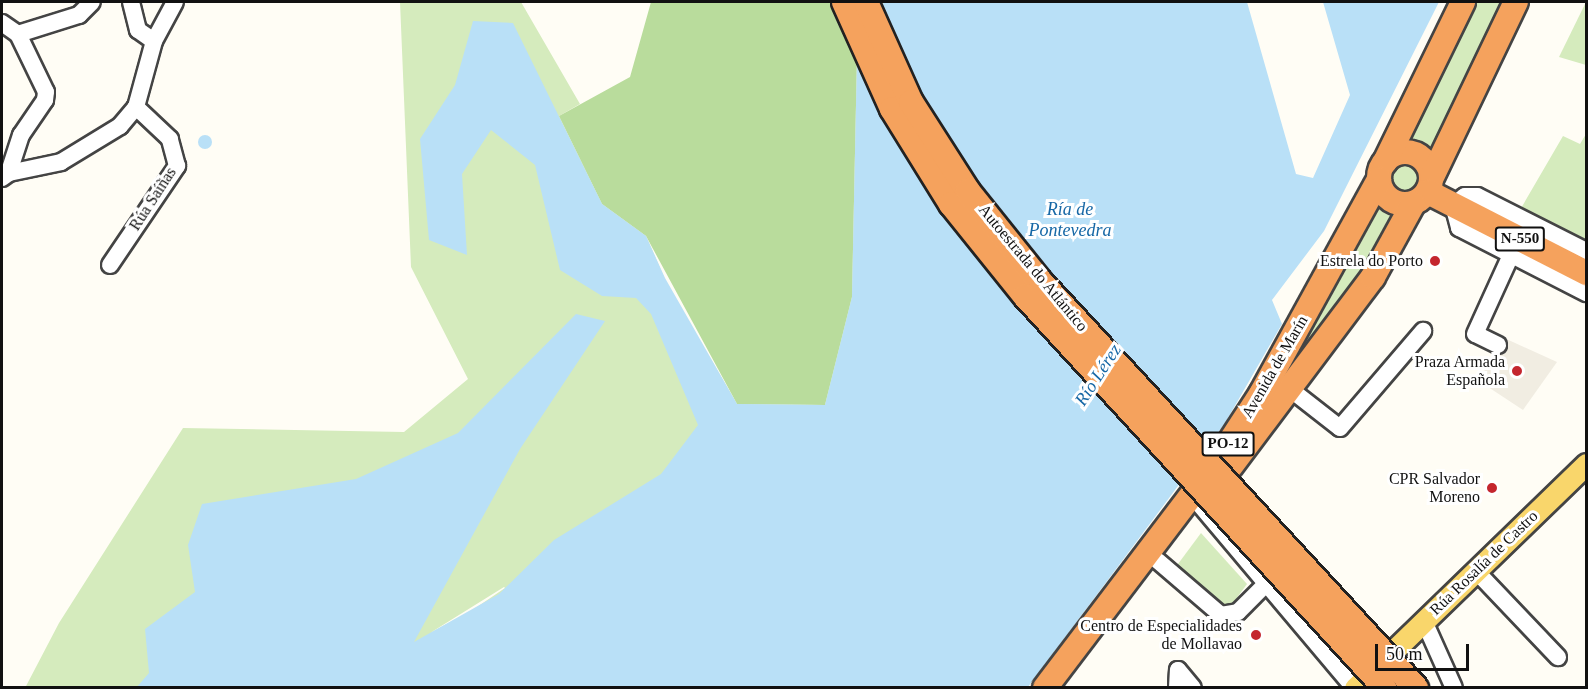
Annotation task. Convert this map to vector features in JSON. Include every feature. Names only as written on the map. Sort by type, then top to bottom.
[{"type":"highway","name":"Autoestrada do Atlántico","points":[[844,2],[892,109],[951,204],[1033,305],[1385,687]]},
{"type":"highway","name":"Autoestrada do Atlántico","points":[[866,2],[911,102],[968,191],[1049,290],[1416,687]]},
{"type":"highway","name":"Avenida de Marín","points":[[1045,687],[1218,460],[1261,394],[1382,171],[1463,2]]},
{"type":"highway","name":"Avenida de Marín","points":[[1062,687],[1373,277],[1424,191],[1517,2]]},
{"type":"highway","points":[[1399,153],[1414,153],[1426,163],[1424,191],[1390,200],[1382,171],[1399,153]]},
{"type":"highway","name":"N-550","points":[[1424,191],[1587,273]]},
{"type":"main road","name":"Rúa Rosalía de Castro","points":[[1355,687],[1587,464]]},
{"type":"street","points":[[18,34],[79,15],[92,2]]},
{"type":"street","points":[[131,2],[138,30],[154,41]]},
{"type":"street","points":[[5,176],[61,162],[106,137],[136,107],[154,41],[175,2]]},
{"type":"street","points":[[2,23],[18,34],[46,92],[45,100],[21,135],[5,176]]},
{"type":"street","name":"Rúa Saíñas","points":[[110,264],[177,166],[170,139],[136,107]]},
{"type":"street","points":[[2,151],[21,135]]},
{"type":"street","name":"N-550","points":[[1453,205],[1466,195],[1477,195],[1587,251]]},
{"type":"street","points":[[1453,205],[1459,228],[1587,293]]},
{"type":"street","points":[[1498,345],[1475,334],[1511,255]]},
{"type":"street","points":[[1290,389],[1340,429],[1423,331]]},
{"type":"street","points":[[1201,506],[1355,687]]},
{"type":"street","points":[[1158,561],[1221,615],[1238,612],[1266,584]]},
{"type":"street","points":[[1476,571],[1558,657]]},
{"type":"street","points":[[1424,621],[1454,687]]},
{"type":"street","points":[[1177,687],[1178,670],[1193,687]]},
{"type":"green space","points":[[400,2],[521,2],[580,104],[559,116],[602,204],[646,236],[668,286],[737,404],[825,405],[852,297],[857,57],[884,2],[1065,2],[1105,99],[1096,184],[1076,270],[1003,367],[871,528],[676,687],[25,688],[59,623],[183,428],[404,432],[468,379],[411,267]],"holes":[[[505,588],[471,611],[430,633]]]},
{"type":"green space","points":[[651,2],[832,2],[857,57],[852,297],[825,405],[737,404],[646,236],[602,204],[559,116],[630,77]]},
{"type":"green space","points":[[1474,2],[1502,2],[1431,156],[1404,141]]},
{"type":"green space","points":[[1586,2],[1586,65],[1559,57]]},
{"type":"green space","points":[[1586,134],[1586,242],[1520,210],[1563,136],[1580,144]]},
{"type":"green space","points":[[1405,164],[1415,168],[1419,178],[1415,188],[1405,192],[1395,188],[1391,178],[1395,168]]},
{"type":"green space","points":[[1373,194],[1384,208],[1400,214],[1341,308],[1233,453]]},
{"type":"green space","points":[[1201,533],[1247,584],[1233,603],[1224,607],[1175,568]]},
{"type":"shaded area","name":"Praza Armada Española","points":[[1502,337],[1557,362],[1523,410],[1479,381]]},
{"type":"water","name":"Ría de Pontevedra","points":[[884,2],[1247,2],[1296,174],[1313,178],[1350,95],[1323,2],[1439,2],[1324,231],[1272,300],[1282,324],[1225,423],[1028,687],[136,688],[149,673],[145,629],[195,592],[188,545],[202,504],[356,479],[458,433],[576,314],[605,321],[520,449],[414,642],[499,594],[554,540],[661,474],[698,425],[651,314],[636,298],[602,296],[560,270],[535,165],[491,130],[462,174],[467,255],[429,240],[420,139],[455,85],[473,21],[513,23],[602,204],[646,236],[665,278],[737,404],[825,405],[852,297],[857,57]]},
{"type":"water","points":[[205,135],[210,137],[212,142],[210,147],[205,149],[200,147],[198,142],[200,137]]},
{"type":"place","name":"Estrela do Porto","points":[[1435,261]]},
{"type":"place","name":"Praza Armada Española","points":[[1517,371]]},
{"type":"place","name":"CPR Salvador Moreno","points":[[1492,488]]},
{"type":"place","name":"Centro de Especialidades de Mollavao","points":[[1256,635]]},
{"type":"water label","name":"Río Lérez","points":[[1098,375]]}]
